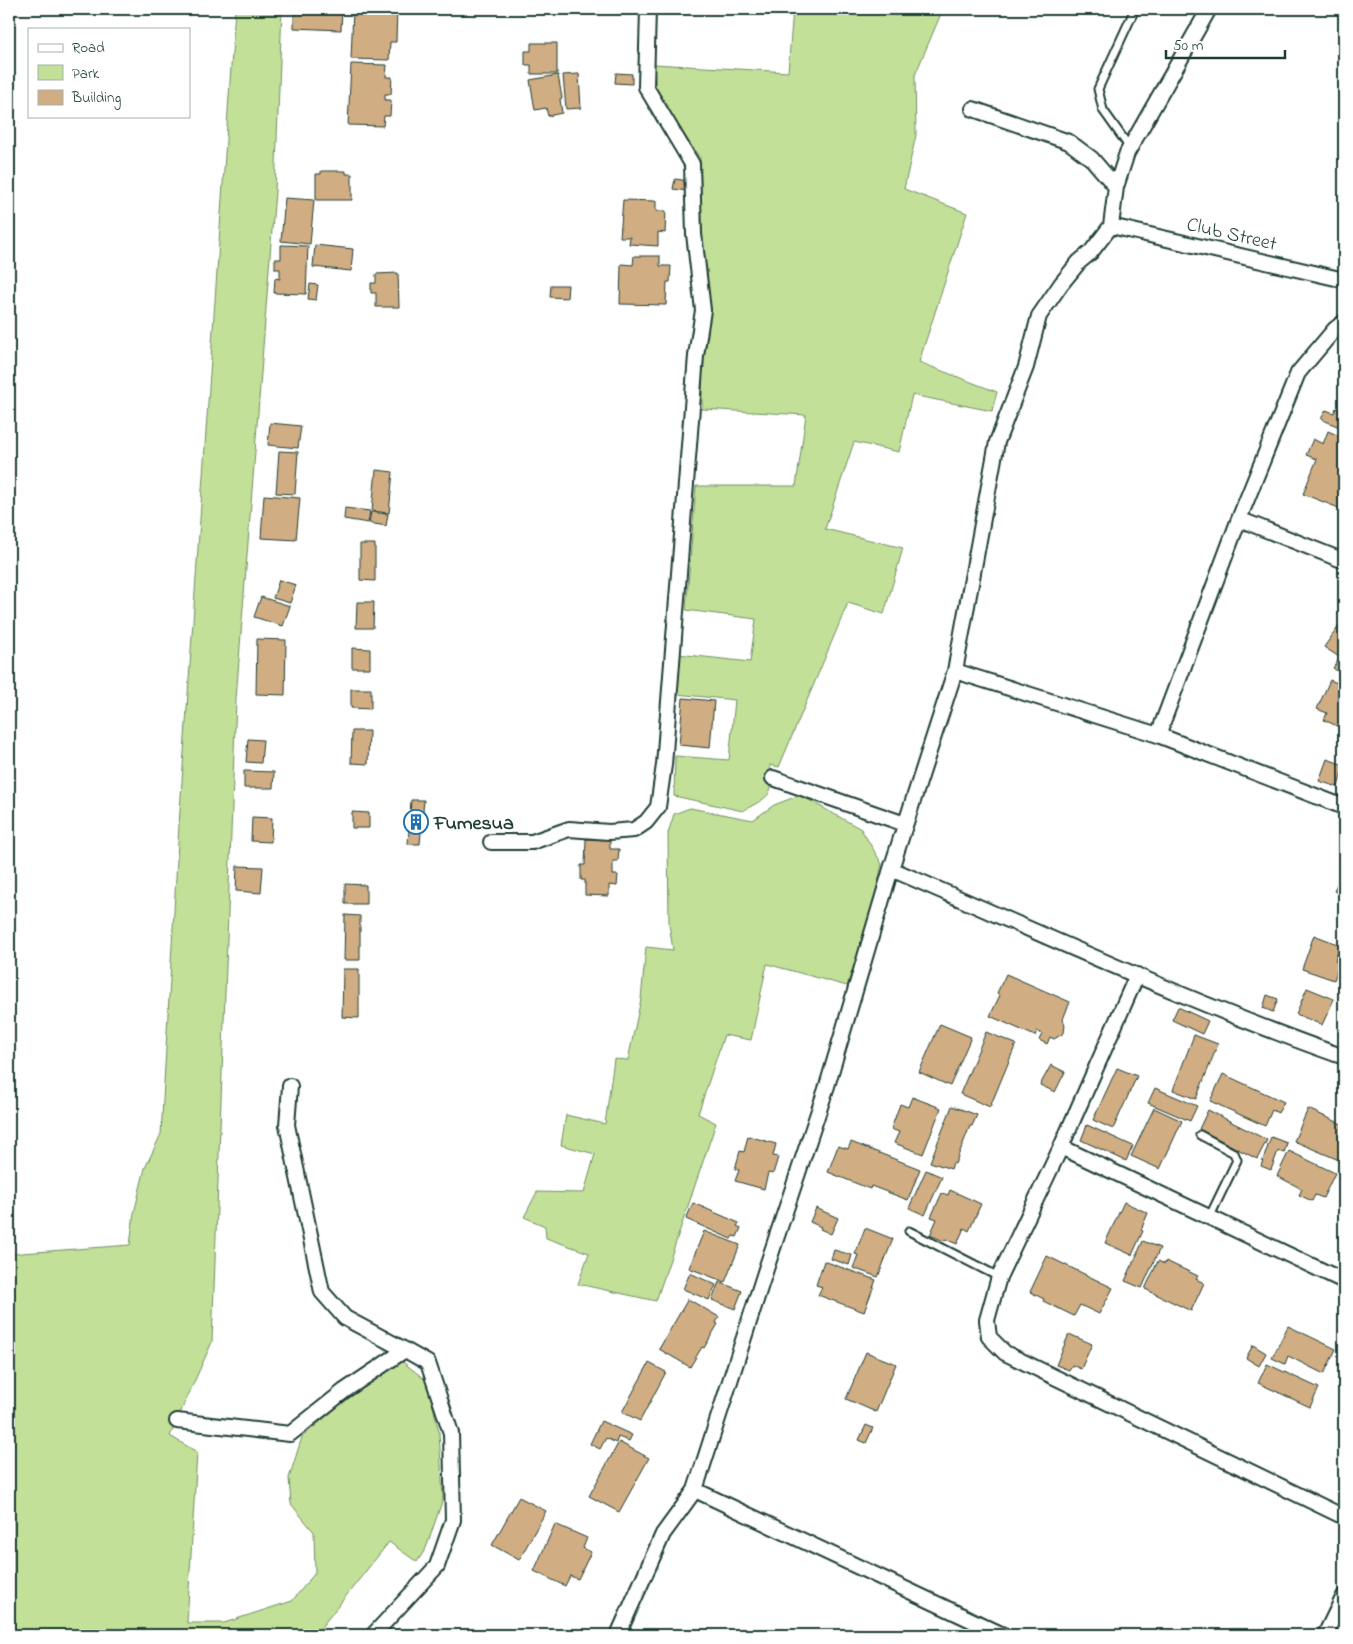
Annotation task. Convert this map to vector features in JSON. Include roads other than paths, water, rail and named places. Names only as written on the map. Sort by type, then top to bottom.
[{"type":"street","points":[[491,842],[532,842],[569,829],[609,832],[634,830],[646,822],[658,807],[664,765],[696,356],[703,310],[694,234],[692,164],[646,87],[648,9]]},
{"type":"street","points":[[618,1635],[663,1534],[696,1490],[763,1278],[827,1086],[891,869],[955,671],[997,442],[1026,367],[1039,316],[1060,284],[1079,262],[1091,252],[1111,226],[1116,187],[1130,148],[1209,9]]},
{"type":"street","points":[[973,109],[1070,142],[1092,159],[1116,187]]},
{"type":"street","name":"Club Street","points":[[1111,226],[1344,280]]},
{"type":"street","points":[[1158,734],[1238,519],[1298,373],[1335,329],[1344,322]]},
{"type":"street","points":[[1238,519],[1344,561]]},
{"type":"street","points":[[955,671],[1158,734],[1344,807]]},
{"type":"street","points":[[773,778],[905,824]]},
{"type":"street","points":[[891,869],[1137,975],[1284,1036],[1344,1057]]},
{"type":"street","points":[[1137,975],[1061,1146],[999,1277],[987,1320],[989,1337],[1006,1353],[1344,1517]]},
{"type":"street","points":[[290,1086],[287,1125],[322,1292],[345,1318],[428,1363],[451,1433],[453,1520],[437,1566],[373,1635]]},
{"type":"street","points":[[1061,1146],[1344,1281]]},
{"type":"street","points":[[177,1420],[290,1434],[344,1391],[405,1350]]},
{"type":"street","points":[[696,1490],[1003,1635]]},
{"type":"street","points":[[1325,1635],[1344,1596]]},
{"type":"lane","points":[[1130,148],[1103,110],[1098,89],[1134,9]]},
{"type":"lane","points":[[1200,1135],[1234,1153],[1237,1160],[1209,1218]]},
{"type":"lane","points":[[909,1232],[999,1277]]},
{"type":"place","name":"Fumesua","points":[[416,822]]}]
